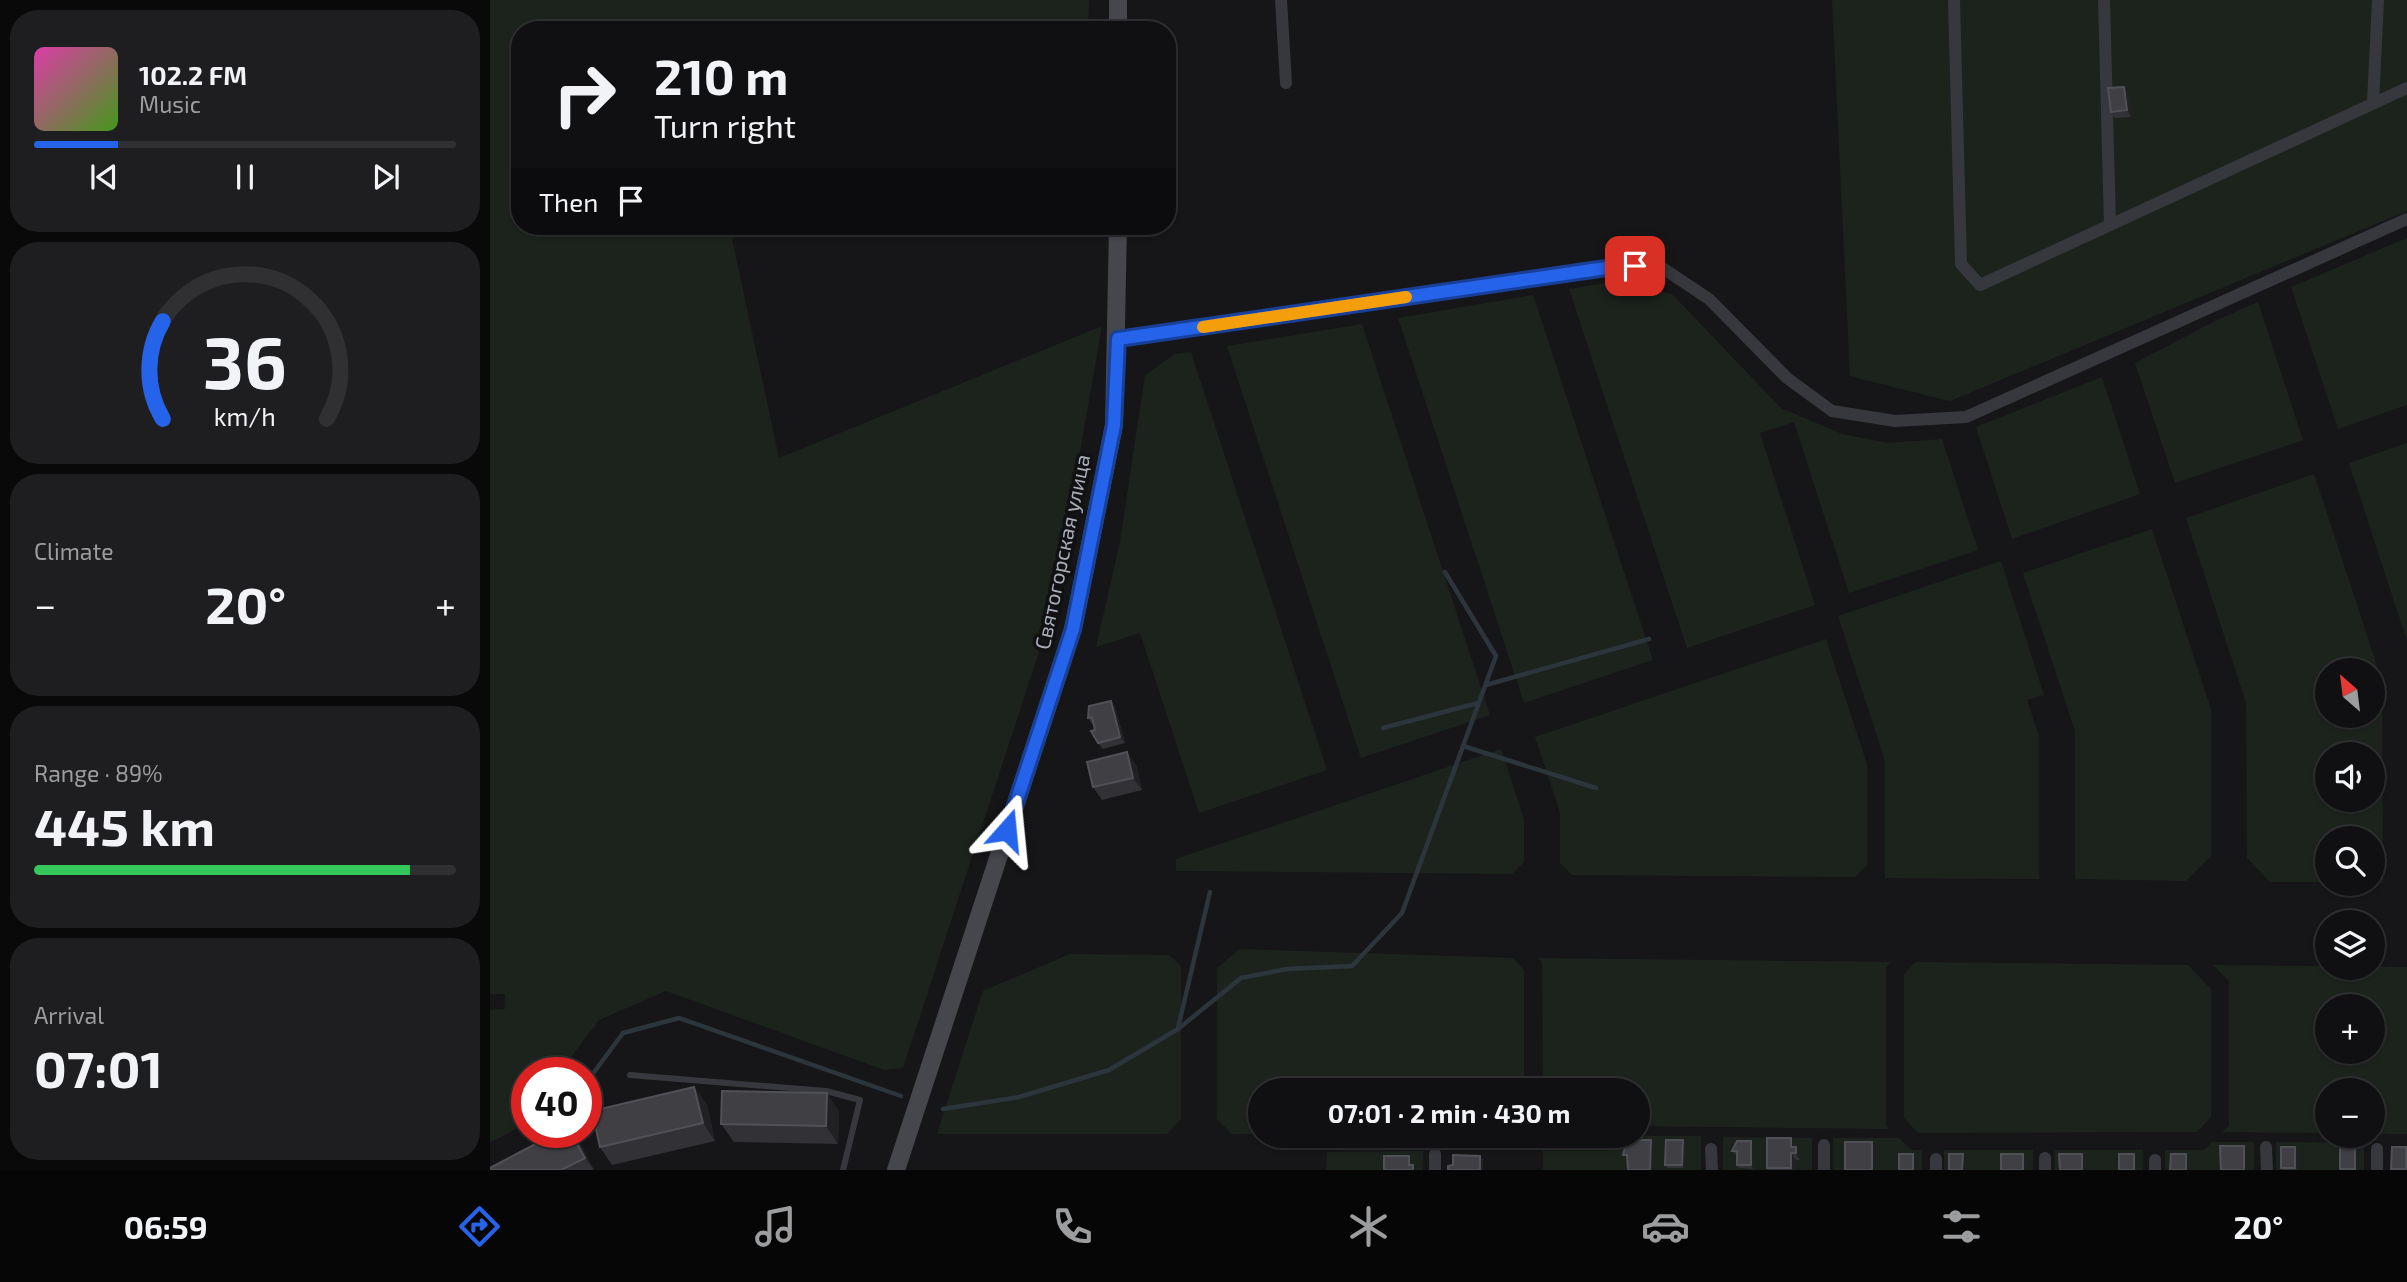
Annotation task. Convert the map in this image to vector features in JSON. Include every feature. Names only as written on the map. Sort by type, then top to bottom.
[{"type":"street","points":[[1118,0],[1118,21]]},
{"type":"street","points":[[1282,0],[1286,83]]},
{"type":"street","points":[[1954,0],[1961,264],[1980,285],[2407,88]]},
{"type":"street","points":[[2104,0],[2110,225]]},
{"type":"street","points":[[2373,103],[2378,0]]},
{"type":"street","points":[[1118,339],[1613,267],[1658,265],[1709,299],[1787,378],[1832,411],[1895,421],[1966,417],[2407,219]]},
{"type":"street","name":"Святогорская улица","points":[[896,1170],[1073,629],[1114,425],[1118,339],[1118,235]]},
{"type":"street","points":[[1824,1145],[1824,1170]]},
{"type":"street","points":[[2266,1147],[2267,1170]]},
{"type":"street","points":[[1712,1149],[1712,1170]]},
{"type":"street","points":[[2377,1149],[2377,1170]]},
{"type":"street","points":[[1434,1154],[1434,1170]]},
{"type":"lane","points":[[630,1075],[826,1091],[860,1100],[843,1170]]},
{"type":"shaded area","points":[[490,0],[1089,0],[1088,21],[511,21],[511,235],[739,235],[732,239],[779,458],[1102,326],[1052,612],[903,1068],[884,1070],[666,991],[599,1020],[571,1057],[511,1057],[511,1132],[490,1142],[490,1010],[505,1009],[505,994],[490,994]]},
{"type":"shaded area","points":[[1832,0],[2407,0],[2407,211],[1950,401],[1850,376]]},
{"type":"shaded area","points":[[2407,238],[2407,405],[2338,429],[2291,287]]},
{"type":"shaded area","points":[[1618,281],[1672,294],[1781,408],[1842,434],[1888,443],[1942,439],[1978,550],[1849,593],[1794,422],[1760,433],[1815,605],[1687,648],[1569,289]]},
{"type":"shaded area","points":[[1533,295],[1653,660],[1524,703],[1398,318]]},
{"type":"shaded area","points":[[2258,302],[2303,440],[2175,483],[2135,363]]},
{"type":"shaded area","points":[[1362,324],[1490,715],[1361,758],[1227,346]]},
{"type":"shaded area","points":[[1191,352],[1327,770],[1199,813],[1140,633],[1096,647],[1120,542],[1145,375],[1175,354]]},
{"type":"shaded area","points":[[2102,377],[2140,494],[2012,539],[1976,427]]},
{"type":"shaded area","points":[[2407,443],[2407,641],[2349,463]]},
{"type":"shaded area","points":[[2314,474],[2374,658],[2315,658],[2315,728],[2382,728],[2382,742],[2315,742],[2315,812],[2383,812],[2383,826],[2315,826],[2315,882],[2270,882],[2247,858],[2246,703],[2186,518]]},
{"type":"shaded area","points":[[2152,529],[2211,709],[2211,856],[2186,881],[2075,879],[2075,731],[2023,573]]},
{"type":"shaded area","points":[[2001,561],[2044,695],[2027,700],[2039,736],[2039,879],[1885,878],[1885,761],[1838,616]]},
{"type":"shaded area","points":[[1826,639],[1867,764],[1867,865],[1855,877],[1572,875],[1560,863],[1560,813],[1535,737]]},
{"type":"shaded area","points":[[1501,749],[1524,819],[1524,862],[1512,874],[1176,871],[1176,859]]},
{"type":"shaded area","points":[[1240,949],[1513,958],[1524,970],[1524,1078],[1248,1078],[1248,1134],[1232,1134],[1217,1119],[1217,968]]},
{"type":"shaded area","points":[[1070,954],[1169,955],[1181,966],[1181,1119],[1167,1134],[937,1134],[983,991]]},
{"type":"shaded area","points":[[1538,958],[1891,962],[1886,967],[1886,1125],[1889,1129],[1650,1126],[1650,1078],[1543,1078],[1542,962]]},
{"type":"shaded area","points":[[1916,962],[2188,965],[2211,989],[2211,1117],[2197,1132],[1918,1133],[1904,1118],[1904,974]]},
{"type":"shaded area","points":[[2213,965],[2315,966],[2315,980],[2385,980],[2385,967],[2407,967],[2407,1134],[2385,1134],[2385,1078],[2315,1078],[2315,1133],[2222,1132],[2229,1125],[2229,981]]},
{"type":"shaded area","points":[[1650,1136],[1701,1136],[1701,1170],[1543,1170],[1543,1148],[1650,1148]]},
{"type":"shaded area","points":[[1723,1137],[1812,1138],[1812,1170],[1723,1170]]},
{"type":"shaded area","points":[[1833,1138],[1899,1138],[1911,1150],[1922,1150],[1922,1170],[1833,1170]]},
{"type":"shaded area","points":[[2212,1142],[2254,1142],[2254,1170],[2165,1170],[2165,1150],[2204,1150]]},
{"type":"shaded area","points":[[2276,1142],[2315,1142],[2315,1148],[2364,1148],[2364,1170],[2276,1170]]},
{"type":"shaded area","points":[[1944,1150],[2033,1150],[2033,1170],[1944,1170]]},
{"type":"shaded area","points":[[2055,1150],[2143,1150],[2143,1170],[2054,1170]]},
{"type":"shaded area","points":[[1423,1151],[1423,1170],[1326,1170],[1327,1152]]},
{"type":"building","points":[[2124,87],[2127,110],[2111,112],[2108,88]]},
{"type":"building","points":[[1111,701],[1120,737],[1098,743],[1091,731],[1095,730],[1092,717],[1088,718],[1089,706]]},
{"type":"building","points":[[1127,752],[1133,778],[1093,787],[1087,762]]},
{"type":"building","points":[[694,1087],[703,1123],[602,1147],[602,1109]]},
{"type":"building","points":[[722,1091],[827,1093],[826,1126],[721,1124]]},
{"type":"building","points":[[1767,1138],[1791,1138],[1791,1147],[1796,1147],[1796,1153],[1791,1153],[1791,1168],[1767,1168]]},
{"type":"building","points":[[1651,1140],[1650,1170],[1628,1170],[1627,1155],[1623,1155],[1625,1148],[1650,1148]]},
{"type":"building","points":[[1666,1140],[1683,1140],[1682,1165],[1665,1165]]},
{"type":"building","points":[[1737,1141],[1751,1141],[1751,1165],[1737,1165],[1737,1151],[1732,1151]]},
{"type":"building","points":[[1845,1142],[1872,1142],[1872,1170],[1845,1170]]},
{"type":"building","points":[[2220,1146],[2244,1146],[2244,1170],[2221,1170]]},
{"type":"building","points":[[2281,1147],[2295,1147],[2295,1168],[2281,1168]]},
{"type":"building","points":[[2392,1147],[2406,1147],[2406,1169],[2391,1169]]},
{"type":"building","points":[[528,1148],[580,1148],[585,1158],[561,1170],[490,1168]]},
{"type":"building","points":[[2340,1148],[2355,1148],[2355,1169],[2340,1169]]},
{"type":"building","points":[[1899,1154],[1913,1154],[1913,1170],[1899,1170]]},
{"type":"building","points":[[1949,1154],[1963,1154],[1962,1170],[1949,1170]]},
{"type":"building","points":[[2001,1154],[2023,1154],[2023,1170],[2001,1170]]},
{"type":"building","points":[[2059,1154],[2082,1154],[2082,1170],[2060,1170]]},
{"type":"building","points":[[2119,1154],[2134,1154],[2134,1170],[2119,1170]]},
{"type":"building","points":[[2171,1154],[2186,1154],[2186,1170],[2170,1170]]},
{"type":"building","points":[[1453,1155],[1480,1156],[1480,1170],[1448,1170],[1448,1166],[1453,1165]]},
{"type":"building","points":[[1384,1156],[1409,1156],[1409,1165],[1413,1165],[1413,1170],[1384,1170]]},
{"type":"waterway","points":[[943,1109],[1019,1097],[1109,1070],[1178,1029],[1241,978],[1287,969],[1352,966],[1402,913],[1496,656],[1445,572]]},
{"type":"waterway","points":[[1486,685],[1649,639]]},
{"type":"waterway","points":[[1383,728],[1478,703]]},
{"type":"waterway","points":[[1463,746],[1596,788]]},
{"type":"waterway","points":[[1178,1028],[1210,892]]},
{"type":"waterway","points":[[602,1061],[623,1033],[679,1018],[901,1096]]},
{"type":"slow traffic","points":[[1203,327],[1406,297]]},
{"type":"route","points":[[1007,830],[1073,629],[1114,425],[1118,339],[1635,266]]}]
